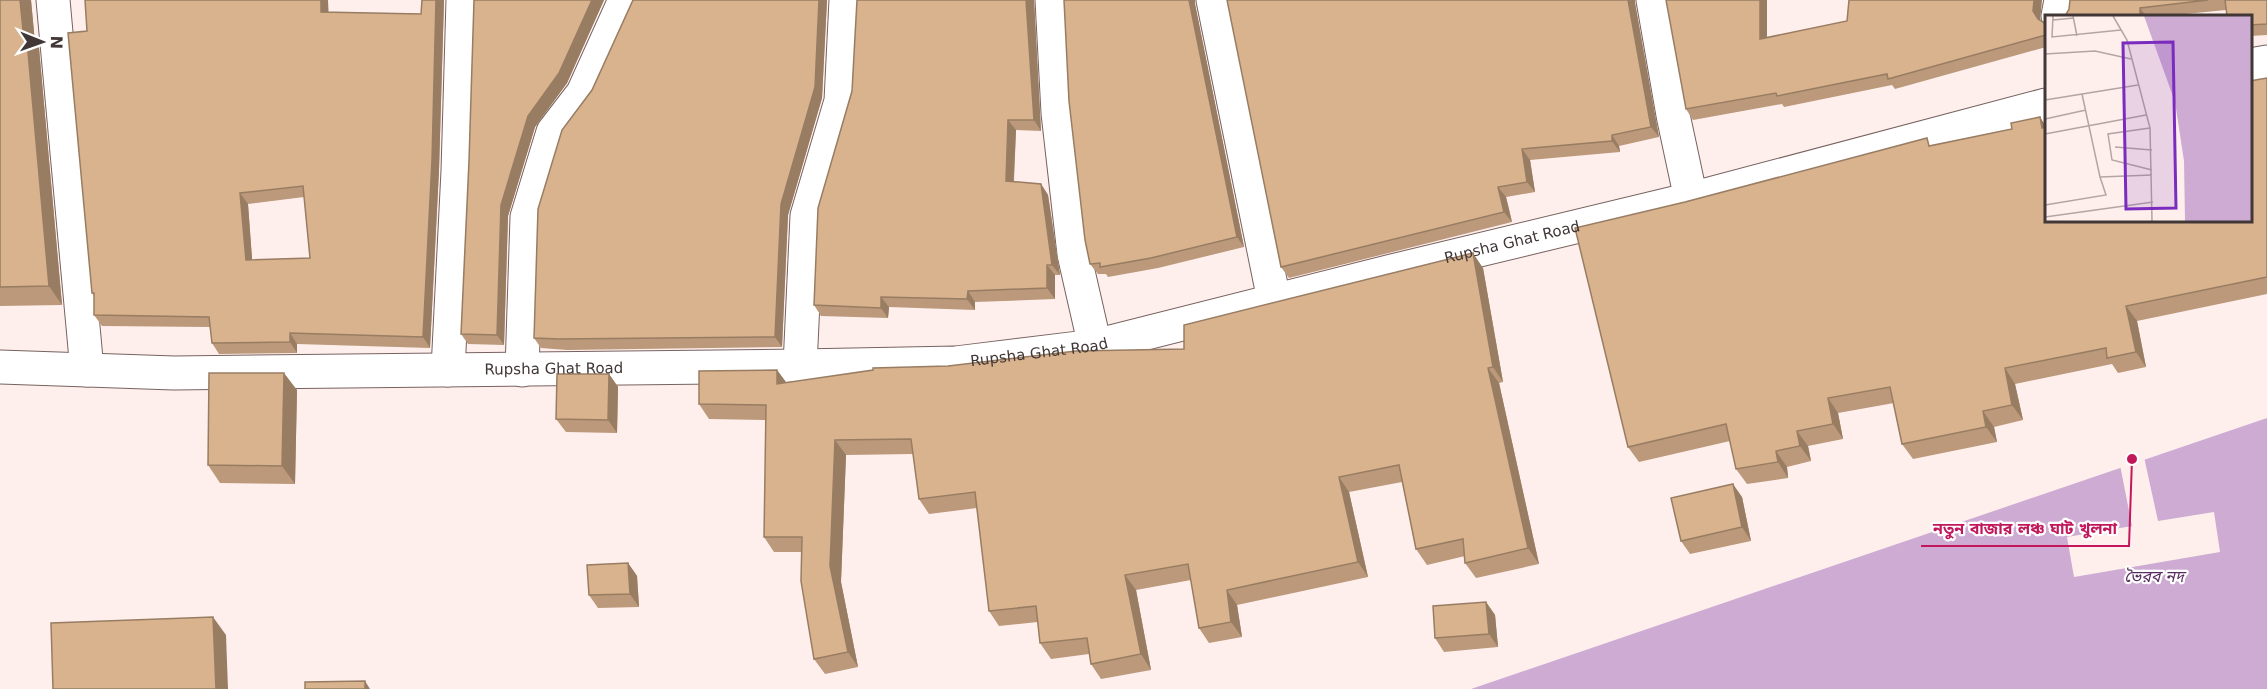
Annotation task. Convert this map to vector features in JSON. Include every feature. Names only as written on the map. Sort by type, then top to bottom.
[{"type":"street","points":[[53,0],[87,370]]},
{"type":"street","points":[[448,370],[458,171],[463,0]]},
{"type":"street","points":[[522,370],[527,217],[553,132],[583,93],[625,0]]},
{"type":"street","points":[[800,366],[807,216],[840,101],[846,0]]},
{"type":"street","points":[[1052,0],[1058,112],[1074,254],[1095,346]]},
{"type":"street","points":[[1213,0],[1274,300]]},
{"type":"street","points":[[1653,0],[1673,115],[1691,199]]},
{"type":"street","points":[[2058,15],[2061,0]]},
{"type":"street","points":[[2252,65],[2267,62]]},
{"type":"street","name":"Rupsha Ghat Road","points":[[0,368],[186,373],[956,363],[1095,346],[1691,199],[2045,99]]},
{"type":"water","name":"ভৈরব নদ","points":[[2267,418],[2267,689],[1471,689]]},
{"type":"pier","points":[[2144,457],[2158,521],[2214,512],[2220,552],[2074,577],[2067,537],[2132,526],[2120,465]]},
{"type":"building","points":[[0,0],[20,0],[23,30],[26,30],[49,286],[0,287]]},
{"type":"building","points":[[85,0],[321,0],[321,12],[421,14],[422,0],[436,0],[432,160],[423,337],[290,333],[290,342],[212,343],[209,317],[94,315],[94,293],[92,293],[68,33],[87,31]],"holes":[[[303,186],[310,258],[246,260],[240,193]]]},
{"type":"building","points":[[474,0],[592,0],[559,73],[528,116],[501,205],[497,335],[461,334]]},
{"type":"building","points":[[633,0],[819,0],[815,87],[781,204],[775,337],[534,338],[538,209],[562,130],[592,90]]},
{"type":"building","points":[[857,0],[1026,0],[1034,120],[1008,120],[1006,181],[1041,184],[1052,265],[1047,265],[1047,288],[968,291],[967,299],[881,297],[881,308],[814,305],[818,208],[852,91]]},
{"type":"building","points":[[1064,0],[1189,0],[1237,237],[1151,258],[1100,267],[1100,263],[1090,264],[1085,240],[1069,101]]},
{"type":"building","points":[[1227,0],[1628,0],[1651,127],[1612,135],[1612,141],[1522,149],[1527,182],[1498,187],[1504,212],[1281,267]]},
{"type":"building","points":[[1666,0],[1760,0],[1760,39],[1847,21],[1849,0],[2034,0],[2033,11],[2038,19],[2045,23],[2045,35],[1888,79],[1887,74],[1777,96],[1776,93],[1686,109]]},
{"type":"building","points":[[2070,0],[2208,0],[2140,8],[2140,15],[2066,15]]},
{"type":"building","points":[[2225,0],[2267,0],[2267,24],[2252,25],[2252,15],[2227,15]]},
{"type":"building","points":[[2267,78],[2267,277],[2126,306],[2136,352],[2107,358],[2106,348],[2005,368],[2012,405],[1983,411],[1986,427],[1902,444],[1890,387],[1828,398],[1833,424],[1797,431],[1800,446],[1776,451],[1778,462],[1736,469],[1726,424],[1628,447],[1575,228],[1685,202],[1927,138],[1929,146],[2012,129],[2011,123],[2040,117],[2042,128],[2045,127],[2045,222],[2252,222],[2252,81]]},
{"type":"building","points":[[1473,253],[1493,367],[1488,368],[1528,548],[1465,563],[1463,539],[1416,549],[1399,465],[1339,477],[1358,562],[1227,590],[1231,622],[1199,628],[1188,564],[1125,575],[1141,654],[1091,664],[1087,638],[1040,643],[1036,606],[989,611],[975,492],[919,499],[911,439],[835,440],[830,566],[848,652],[814,659],[801,581],[802,537],[764,537],[766,405],[699,404],[699,371],[777,370],[777,384],[873,370],[873,368],[948,366],[1076,351],[1184,349],[1184,325]]},
{"type":"building","points":[[209,373],[284,373],[282,466],[208,465]]},
{"type":"building","points":[[557,374],[609,374],[608,420],[556,419]]},
{"type":"building","points":[[1733,484],[1742,527],[1681,541],[1671,498]]},
{"type":"building","points":[[628,563],[630,594],[589,595],[587,565]]},
{"type":"building","points":[[1486,602],[1489,634],[1435,638],[1433,606]]},
{"type":"building","points":[[213,617],[216,689],[53,689],[51,623]]},
{"type":"building","points":[[365,681],[365,689],[305,689],[305,682]]},
{"type":"place","name":"নতুন বাজার লঞ্চ ঘাট খুলনা","points":[[2132,459]]}]
